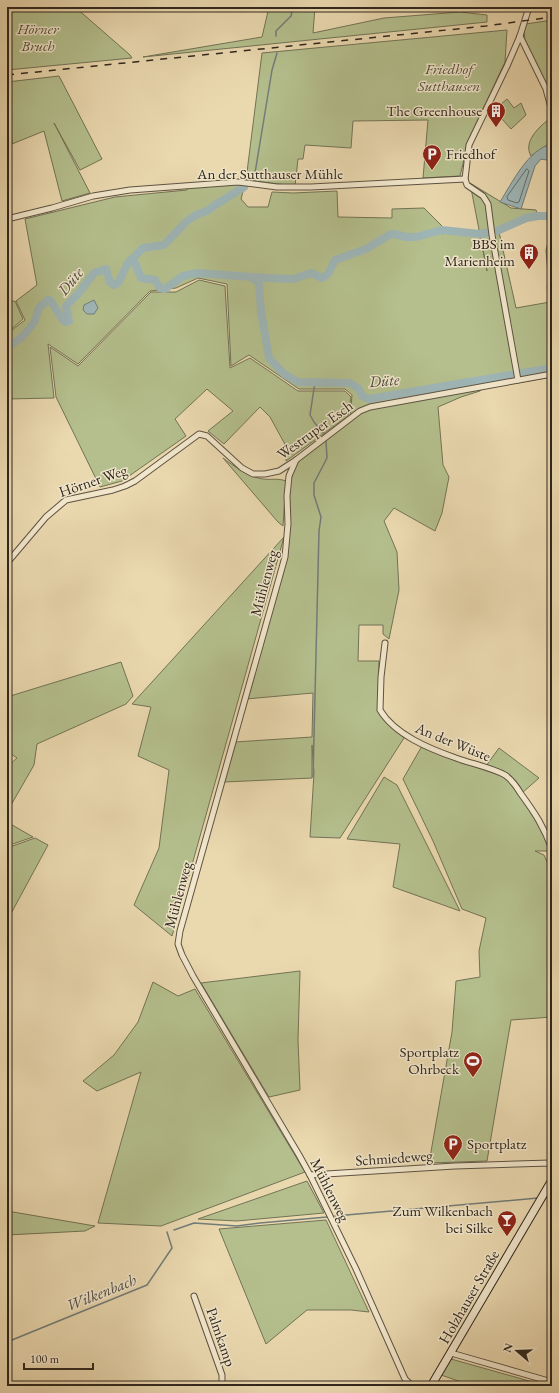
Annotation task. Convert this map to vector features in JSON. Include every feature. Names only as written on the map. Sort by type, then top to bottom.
[{"type":"street","points":[[517,376],[489,210],[483,196],[467,185],[465,179],[467,154],[472,137],[507,66],[520,36],[529,7]]},
{"type":"street","points":[[520,36],[546,89],[550,104],[552,103]]},
{"type":"street","name":"An der Sutthauser Mühle","points":[[7,219],[93,196],[138,189],[238,182],[277,187],[311,188],[465,179]]},
{"type":"street","name":"Westruper Esch","points":[[199,434],[207,436],[242,468],[252,474],[264,474],[279,471],[296,460],[360,411],[370,407],[517,376],[552,374]]},
{"type":"street","name":"Hörner Weg","points":[[7,563],[46,517],[66,500],[125,486],[135,481],[199,434]]},
{"type":"street","name":"Mühlenweg","points":[[296,460],[289,476],[287,496],[288,524],[285,557],[182,923],[178,944],[192,976],[310,1175],[356,1269],[404,1379],[412,1386]]},
{"type":"street","name":"An der Wüste","points":[[385,643],[380,710],[382,714],[391,724],[407,737],[455,758],[505,776],[514,783],[544,828],[552,849]]},
{"type":"street","name":"Schmiedeweg","points":[[310,1175],[455,1166],[552,1164]]},
{"type":"street","name":"Holzhauser Straße","points":[[431,1386],[552,1180]]},
{"type":"street","name":"Palmkamp","points":[[194,1296],[222,1375],[221,1386]]},
{"type":"street","points":[[451,1353],[552,1382]]},
{"type":"green space","name":"Hörner Bruch","points":[[7,7],[75,7],[132,58],[7,70]]},
{"type":"green space","points":[[269,7],[315,7],[313,33],[384,18],[460,12],[487,15],[487,22],[143,57],[262,37]]},
{"type":"green space","points":[[552,20],[552,100],[548,88],[525,41],[524,30],[526,24]]},
{"type":"green space","name":"Friedhof Sutthausen","points":[[507,30],[505,62],[469,139],[460,176],[423,178],[428,120],[353,121],[351,148],[305,145],[303,159],[298,159],[295,186],[246,180],[262,53]]},
{"type":"green space","points":[[59,76],[102,159],[80,170],[54,123],[90,193],[62,201],[44,131],[12,144],[7,88],[7,82]]},
{"type":"green space","points":[[507,99],[514,108],[521,103],[526,115],[511,129],[494,110]]},
{"type":"green space","points":[[548,120],[552,126],[552,144],[547,145],[531,156],[529,151],[530,141],[536,131]]},
{"type":"green space","points":[[246,180],[241,199],[248,207],[268,207],[272,192],[293,193],[337,191],[338,217],[392,218],[392,209],[424,208],[444,228],[442,234],[454,230],[480,234],[470,183],[511,208],[536,210],[538,217],[499,232],[516,308],[550,302],[547,287],[549,286],[546,250],[550,235],[549,217],[552,217],[552,377],[482,389],[438,407],[443,465],[449,477],[442,513],[435,531],[394,508],[384,521],[397,552],[399,590],[389,639],[383,634],[383,625],[359,625],[358,661],[379,661],[378,711],[404,738],[340,838],[310,837],[314,773],[312,745],[312,778],[224,782],[235,742],[312,737],[313,693],[246,699],[285,557],[287,496],[296,460],[350,419],[352,395],[345,389],[299,389],[249,355],[231,366],[227,284],[198,278],[176,288],[150,291],[78,364],[48,344],[54,398],[7,399],[7,334],[25,320],[16,301],[37,285],[25,219],[115,197],[187,190],[189,185]]},
{"type":"green space","points":[[199,280],[225,286],[230,368],[250,358],[298,391],[345,391],[351,397],[348,416],[286,461],[287,448],[270,417],[260,407],[224,444],[208,431],[233,411],[207,389],[175,419],[186,436],[122,481],[100,487],[56,397],[50,347],[78,366],[151,292],[176,292]]},
{"type":"green space","points":[[15,301],[23,319],[7,333],[7,302]]},
{"type":"green space","points":[[223,458],[247,474],[263,479],[277,479],[286,481],[283,526],[278,522]]},
{"type":"green space","points":[[284,537],[172,936],[134,905],[159,848],[169,770],[138,756],[151,707],[132,704]]},
{"type":"green space","points":[[121,662],[133,696],[126,704],[37,744],[34,765],[7,812],[7,767],[17,758],[7,751],[7,697]]},
{"type":"green space","points":[[422,746],[455,760],[505,777],[519,794],[541,829],[550,851],[535,851],[544,855],[552,873],[552,1017],[511,1020],[487,1161],[429,1163],[452,1032],[456,981],[480,977],[479,951],[486,918],[462,909],[433,841],[403,779]]},
{"type":"green space","points":[[499,748],[539,778],[522,793],[509,776],[486,766]]},
{"type":"green space","points":[[384,777],[397,785],[460,911],[393,887],[400,844],[347,839]]},
{"type":"green space","points":[[7,822],[33,837],[7,846]]},
{"type":"green space","points":[[35,838],[48,845],[7,921],[7,848]]},
{"type":"green space","points":[[300,971],[298,1040],[300,1090],[269,1097],[201,983]]},
{"type":"green space","points":[[153,982],[178,996],[195,989],[305,1172],[161,1226],[98,1223],[141,1072],[97,1091],[83,1081],[114,1055],[138,1022]]},
{"type":"green space","points":[[307,1181],[324,1213],[237,1221],[198,1219]]},
{"type":"green space","points":[[7,1211],[95,1226],[85,1231],[7,1235]]},
{"type":"green space","points":[[326,1220],[369,1312],[351,1310],[307,1310],[266,1344],[219,1229]]},
{"type":"green space","points":[[451,1359],[547,1386],[473,1386],[441,1375]]},
{"type":"water","points":[[552,144],[552,161],[541,159],[535,166],[521,209],[500,202],[515,177],[535,152]]},
{"type":"water","points":[[94,300],[98,308],[94,314],[87,314],[83,310],[84,305]]},
{"type":"waterway","points":[[276,36],[276,31],[291,16],[293,7]]},
{"type":"waterway","points":[[255,173],[272,70],[277,53]]},
{"type":"waterway","name":"Düte","points":[[131,260],[143,248],[164,245],[187,221],[196,215],[209,210],[244,187]]},
{"type":"waterway","name":"Düte","points":[[7,348],[22,337],[34,323],[39,308],[48,300],[50,300],[63,320],[66,322],[69,321],[66,306],[78,294],[94,273],[106,269],[110,282],[114,285],[118,283],[129,261],[131,260],[135,263],[141,278],[155,280],[160,288],[165,289],[183,276],[197,273],[293,279],[311,273],[322,278],[328,274],[335,260],[366,249],[389,235],[394,234],[406,237],[416,237],[442,230],[480,234],[497,231],[526,218],[552,216]]},
{"type":"waterway","name":"Düte","points":[[251,277],[259,283],[261,311],[269,358],[284,374],[298,382],[350,383],[359,389],[362,396],[369,399],[552,368]]},
{"type":"waterway","points":[[315,382],[310,415],[325,435]]},
{"type":"waterway","points":[[313,777],[319,531],[321,517],[314,495],[314,483],[327,458],[326,441]]},
{"type":"waterway","name":"Wilkenbach","points":[[544,1198],[551,1197],[552,1194]]},
{"type":"waterway","name":"Wilkenbach","points":[[335,1216],[538,1198]]},
{"type":"waterway","name":"Wilkenbach","points":[[174,1230],[194,1223],[237,1226],[327,1217]]},
{"type":"waterway","name":"Wilkenbach","points":[[7,1342],[147,1285],[172,1248],[167,1232]]},
{"type":"railway","points":[[7,75],[486,26],[552,17]]},
{"type":"place","name":"The Greenhouse","points":[[496,128]]},
{"type":"place","name":"Friedhof","points":[[432,171]]},
{"type":"place","name":"BBS im Marienheim","points":[[529,270]]},
{"type":"place","name":"Sportplatz Ohrbeck","points":[[473,1078]]},
{"type":"place","name":"Sportplatz","points":[[453,1161]]},
{"type":"place","name":"Zum Wilkenbach bei Silke","points":[[507,1237]]}]
